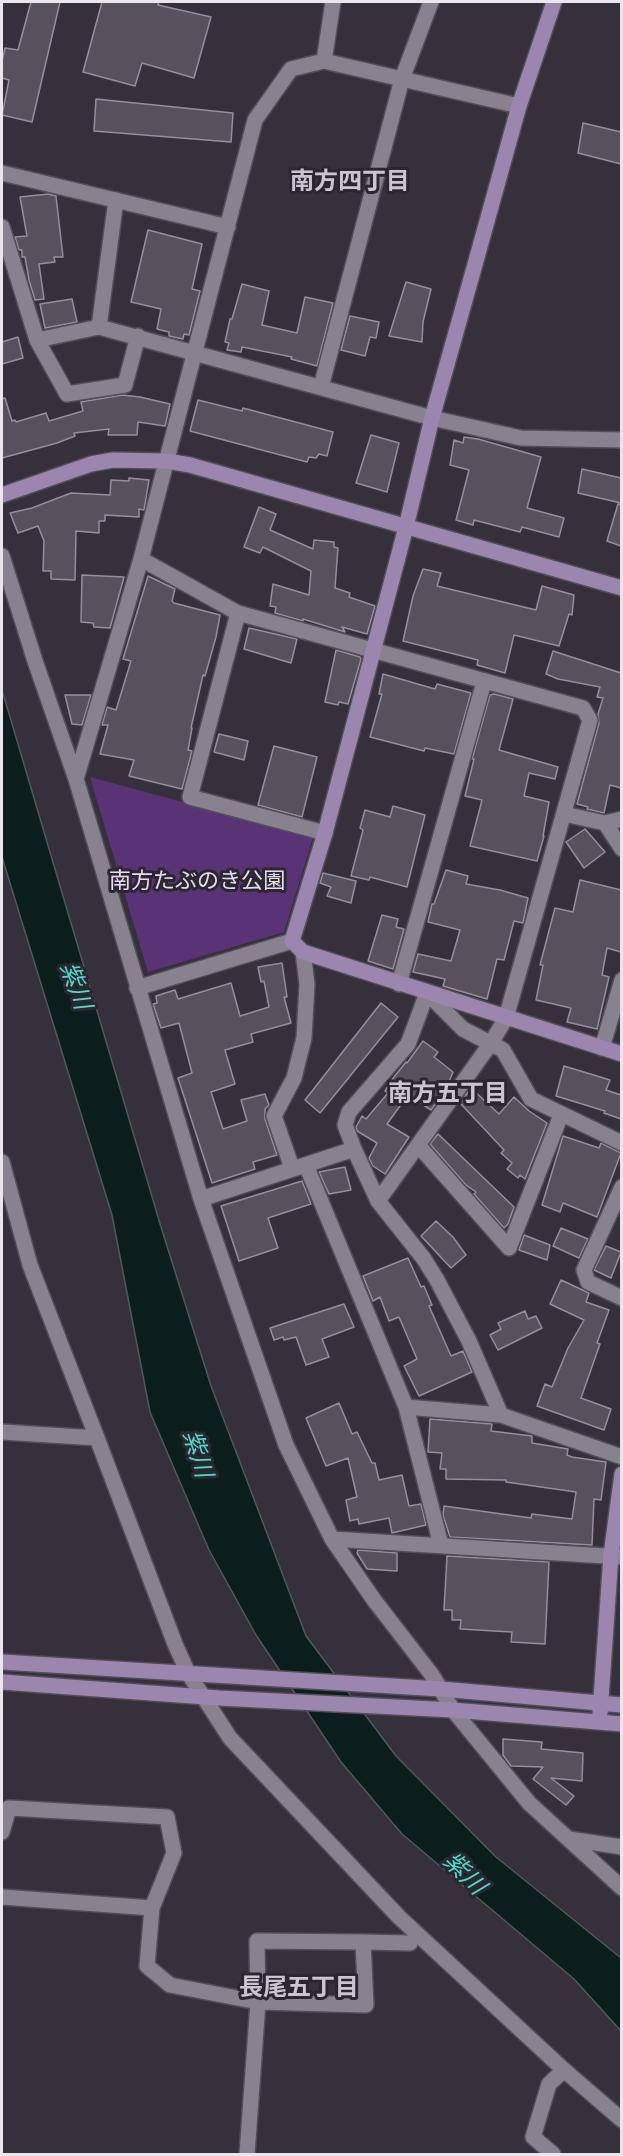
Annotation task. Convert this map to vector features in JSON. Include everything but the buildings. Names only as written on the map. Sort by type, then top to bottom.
[{"type":"street","points":[[324,61],[333,2]]},
{"type":"street","points":[[321,387],[402,79],[431,2]]},
{"type":"street","points":[[292,941],[325,833],[432,418],[519,106],[554,2]]},
{"type":"street","points":[[76,779],[141,559],[255,120],[291,69],[324,61],[519,106]]},
{"type":"street","points":[[2,173],[228,227]]},
{"type":"street","points":[[99,327],[116,200]]},
{"type":"street","points":[[2,227],[37,340],[68,394],[124,385],[138,336]]},
{"type":"street","points":[[37,340],[99,327],[432,418],[521,438],[621,440]]},
{"type":"street","points":[[2,495],[91,464],[113,460],[167,460],[621,588]]},
{"type":"street","points":[[2,556],[34,661],[76,779],[201,1199],[286,1445],[332,1539],[441,1689],[453,1710],[529,1803],[621,1888]]},
{"type":"street","points":[[141,559],[238,613],[583,708],[590,720],[506,1018],[491,1043],[378,1201]]},
{"type":"street","points":[[238,613],[190,797],[325,833]]},
{"type":"street","points":[[399,984],[484,682]]},
{"type":"street","points":[[564,814],[605,823],[621,819]]},
{"type":"street","points":[[605,823],[621,849]]},
{"type":"street","points":[[137,988],[292,941]]},
{"type":"street","points":[[292,941],[303,952],[621,1054]]},
{"type":"street","points":[[303,952],[307,984],[304,1038],[294,1078],[274,1116],[299,1166],[406,1407],[441,1545]]},
{"type":"street","points":[[602,1048],[621,980]]},
{"type":"street","points":[[427,993],[463,1029],[503,1050],[531,1099],[621,1143]]},
{"type":"street","points":[[427,993],[408,1044],[349,1112],[345,1125],[378,1201],[437,1280],[469,1341],[501,1415]]},
{"type":"street","points":[[418,1145],[509,1248],[561,1115]]},
{"type":"street","points":[[201,1199],[354,1149]]},
{"type":"street","points":[[2,1162],[30,1265],[175,1644],[201,1696],[230,1738],[399,1917],[621,2120]]},
{"type":"street","points":[[621,1187],[584,1270],[588,1282],[621,1298]]},
{"type":"street","points":[[406,1407],[501,1415],[621,1457]]},
{"type":"street","points":[[2,1432],[97,1438]]},
{"type":"street","points":[[600,1722],[600,1702],[616,1556],[621,1474]]},
{"type":"street","points":[[332,1539],[616,1556]]},
{"type":"street","points":[[2,1662],[441,1689],[621,1705]]},
{"type":"street","points":[[2,1682],[219,1698],[453,1710],[621,1724]]},
{"type":"street","points":[[2,1832],[9,1808],[167,1817],[174,1853],[152,1908],[147,1966],[170,1985],[258,2002],[366,2005],[363,1942]]},
{"type":"street","points":[[568,1839],[621,1847]]},
{"type":"street","points":[[2,1897],[152,1908]]},
{"type":"street","points":[[247,2154],[258,2002],[257,1941],[410,1942]]},
{"type":"street","points":[[553,2154],[533,2137],[549,2084],[564,2070]]},
{"type":"green space","name":"南方たぶのき公園","points":[[90,777],[313,837],[284,932],[148,972]]},
{"type":"water","name":"紫川","points":[[2,690],[161,1227],[211,1386],[306,1636],[396,1756],[496,1857],[621,1958],[621,2031],[574,1979],[402,1834],[341,1762],[256,1635],[209,1550],[150,1412],[112,1215],[2,857]]},
{"type":"district","name":"南方四丁目","points":[[350,182]]},
{"type":"district","name":"南方五丁目","points":[[448,1094]]},
{"type":"district","name":"長尾五丁目","points":[[299,1988]]}]
